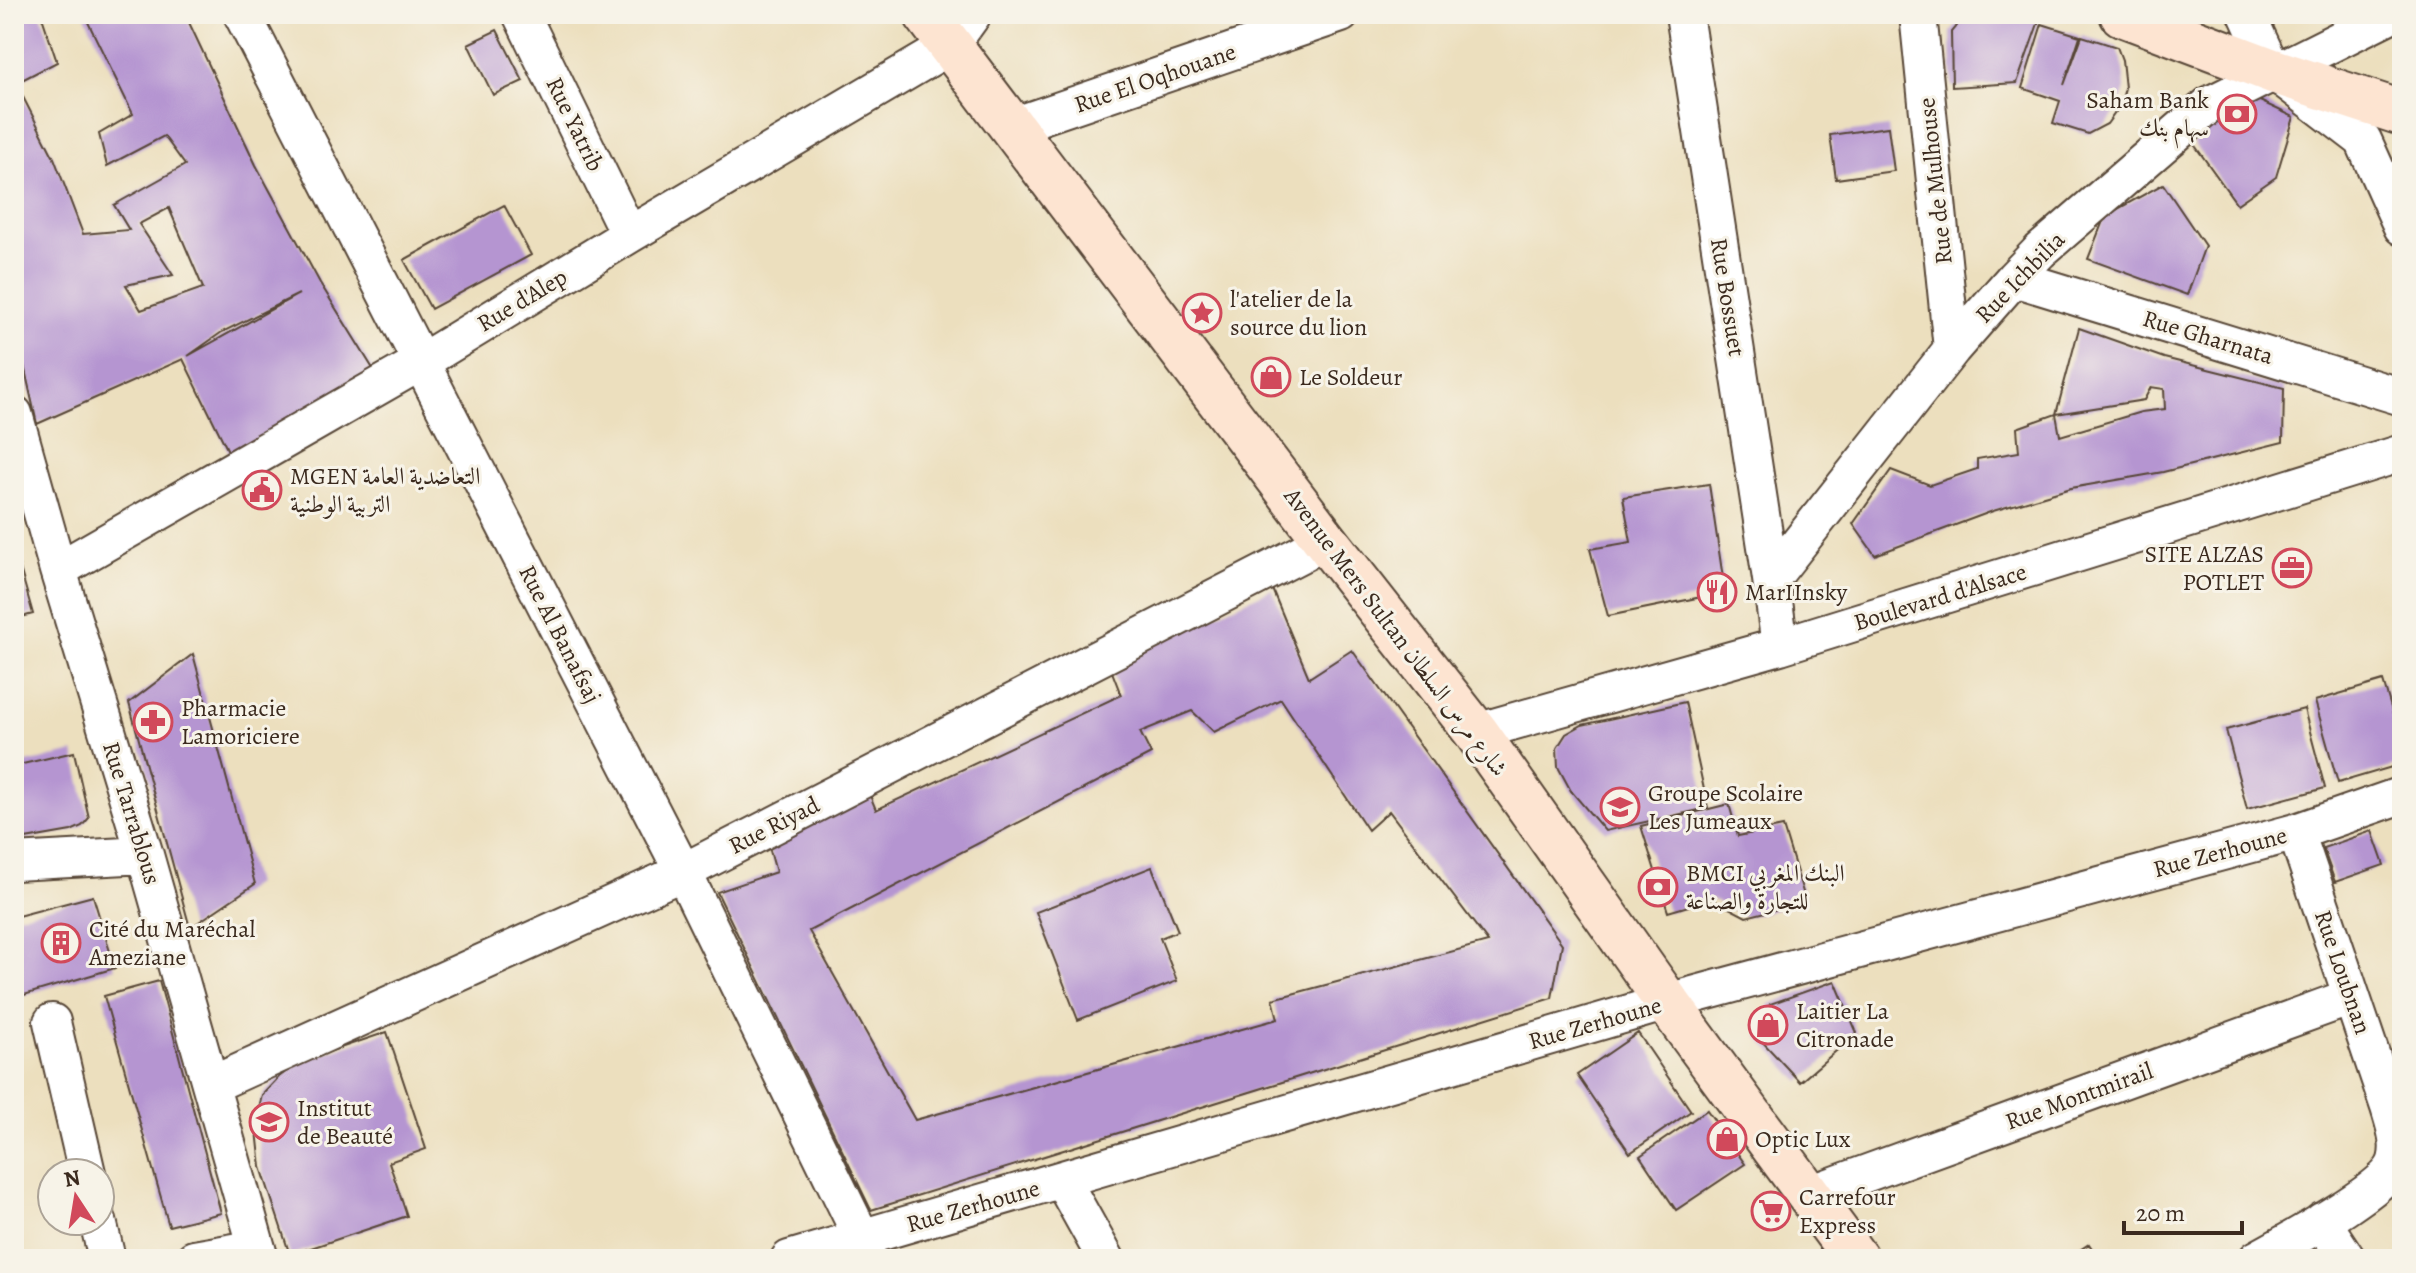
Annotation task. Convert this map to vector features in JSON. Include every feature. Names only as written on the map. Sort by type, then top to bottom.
[{"type":"street","name":"Rue Al Banafsaj","points":[[242,14],[683,872],[865,1248]]},
{"type":"street","name":"Rue Yatrib","points":[[521,14],[629,235]]},
{"type":"street","name":"Rue El Oqhouane","points":[[1013,126],[1341,14]]},
{"type":"street","name":"Rue Bossuet","points":[[1684,14],[1771,579]]},
{"type":"street","name":"Rue de Mulhouse","points":[[1918,14],[1952,349]]},
{"type":"street","points":[[2122,14],[2273,71],[2402,113]]},
{"type":"street","points":[[2247,14],[2273,71],[2363,140],[2402,227]]},
{"type":"street","name":"Rue Ichbilia","points":[[1771,579],[1952,349],[2014,278],[2188,120],[2209,105],[2391,14]]},
{"type":"street","name":"Rue d'Alep","points":[[58,570],[421,362],[629,235],[950,25]]},
{"type":"street","name":"Avenue Mers Sultan شارع مرس السلطان","points":[[950,25],[1013,126],[1326,541],[1476,732],[1667,1002],[1856,1259]]},
{"type":"street","name":"Rue Gharnata","points":[[2014,278],[2402,397]]},
{"type":"street","name":"Rue Tarrablous","points":[[14,414],[145,855],[258,1254]]},
{"type":"street","name":"Boulevard d'Alsace","points":[[1476,732],[1780,646],[2402,453]]},
{"type":"street","name":"Rue Riyad","points":[[211,1085],[683,872],[1326,541]]},
{"type":"street","points":[[1771,579],[1780,646]]},
{"type":"street","name":"Rue Zerhoune","points":[[789,1259],[865,1248],[1062,1180],[1667,1002],[2296,832],[2402,795]]},
{"type":"street","name":"Rue Loubnan","points":[[2296,832],[2398,1141],[2396,1161],[2389,1174],[2322,1221]]},
{"type":"street","points":[[14,862],[145,855]]},
{"type":"street","name":"Rue Montmirail","points":[[1807,1195],[2351,997]]},
{"type":"street","points":[[52,1022],[83,1157]]},
{"type":"street","points":[[1062,1180],[1106,1259]]},
{"type":"street","points":[[2257,1259],[2322,1221],[2347,1259]]},
{"type":"street","points":[[102,1237],[107,1259]]},
{"type":"street","points":[[194,1259],[258,1254]]},
{"type":"building","points":[[14,14],[41,14],[57,62],[14,84]]},
{"type":"building","points":[[84,14],[185,14],[256,165],[320,283],[375,372],[230,455],[183,359],[37,424],[14,320],[14,94],[20,91],[54,158],[83,234],[129,230],[114,205],[185,165],[164,136],[107,166],[99,134],[133,114]],"holes":[[[169,208],[203,288],[141,310],[126,285],[173,275],[139,224]],[[299,294],[188,356],[222,332]]]},
{"type":"building","points":[[1966,14],[2028,14],[2040,18],[2017,83],[1952,87],[1951,32]]},
{"type":"building","points":[[2042,24],[2080,36],[2064,85],[2082,36],[2117,47],[2122,60],[2125,88],[2120,106],[2107,124],[2088,134],[2053,123],[2060,101],[2022,88]]},
{"type":"building","points":[[497,30],[523,81],[493,95],[468,44]]},
{"type":"building","points":[[2249,96],[2294,117],[2276,177],[2237,204],[2193,143],[2220,105]]},
{"type":"building","points":[[1888,127],[1894,171],[1836,179],[1830,135]]},
{"type":"building","points":[[2163,184],[2205,246],[2187,295],[2088,259],[2105,216]]},
{"type":"building","points":[[504,205],[531,255],[431,309],[404,260]]},
{"type":"building","points":[[2079,328],[2164,358],[2284,388],[2283,442],[2163,472],[2071,488],[1993,511],[1875,555],[1853,524],[1891,470],[1930,485],[1977,469],[1977,459],[2019,452],[2017,428],[2056,414]],"holes":[[[2151,387],[2164,389],[2165,409],[2141,412],[2060,436],[2056,414],[2144,400]]]},
{"type":"building","points":[[1709,484],[1723,578],[1716,594],[1608,616],[1590,549],[1631,542],[1623,497]]},
{"type":"building","points":[[18,561],[33,614],[14,619],[14,563]]},
{"type":"building","points":[[1272,589],[1309,678],[1352,650],[1562,944],[1552,998],[871,1210],[717,892],[776,872],[769,847],[869,793],[876,810],[1121,695],[1109,664]],"holes":[[[1281,699],[1368,830],[1389,811],[1488,942],[1273,999],[1278,1019],[915,1120],[809,931],[1151,754],[1140,732],[1192,711],[1214,732]]]},
{"type":"building","points":[[193,654],[255,884],[190,928],[129,703]]},
{"type":"building","points":[[2383,681],[2402,744],[2402,764],[2338,783],[2315,701]]},
{"type":"building","points":[[1685,702],[1708,808],[1605,831],[1571,791],[1558,767],[1557,748],[1566,734],[1582,725]]},
{"type":"building","points":[[2304,709],[2325,788],[2247,809],[2226,730]]},
{"type":"building","points":[[74,752],[89,818],[71,831],[14,841],[14,766]]},
{"type":"building","points":[[1729,804],[1738,836],[1783,827],[1806,902],[1746,917],[1712,899],[1668,912],[1641,826]]},
{"type":"building","points":[[2372,831],[2384,865],[2335,882],[2323,848]]},
{"type":"building","points":[[1152,867],[1178,931],[1160,938],[1177,981],[1078,1020],[1036,912]]},
{"type":"building","name":"Cité du Maréchal Ameziane","points":[[93,896],[115,968],[14,998],[14,917]]},
{"type":"building","points":[[159,981],[221,1213],[169,1226],[104,996]]},
{"type":"building","points":[[1835,981],[1857,1033],[1800,1082],[1758,1037],[1770,1004]]},
{"type":"building","points":[[387,1032],[426,1149],[389,1162],[407,1216],[290,1255],[261,1167],[256,1121],[262,1095],[299,1062]]},
{"type":"building","points":[[1638,1033],[1691,1111],[1630,1153],[1577,1075]]},
{"type":"building","points":[[1707,1110],[1745,1164],[1676,1210],[1640,1156]]},
{"type":"building","points":[[2089,1244],[2099,1259],[2070,1259],[2069,1257]]},
{"type":"place","name":"Saham Bank سهام بنك","points":[[2237,114]]},
{"type":"place","name":"l'atelier de la source du lion","points":[[1202,313]]},
{"type":"place","name":"Le Soldeur","points":[[1271,377]]},
{"type":"place","name":"MGEN التعاضدية العامة التربية الوطنية","points":[[262,490]]},
{"type":"place","name":"SITE ALZAS POTLET","points":[[2292,568]]},
{"type":"place","name":"MarIInsky","points":[[1717,592]]},
{"type":"place","name":"Pharmacie Lamoriciere","points":[[153,722]]},
{"type":"place","name":"Groupe Scolaire Les Jumeaux","points":[[1620,807]]},
{"type":"place","name":"BMCI البنك المغربي للتجارة والصناعة","points":[[1658,887]]},
{"type":"place","name":"Cité du Maréchal Ameziane","points":[[61,943]]},
{"type":"place","name":"Laitier La Citronade","points":[[1768,1025]]},
{"type":"place","name":"Institut de Beauté","points":[[269,1122]]},
{"type":"place","name":"Optic Lux","points":[[1727,1139]]},
{"type":"place","name":"Carrefour Express","points":[[1771,1211]]}]
